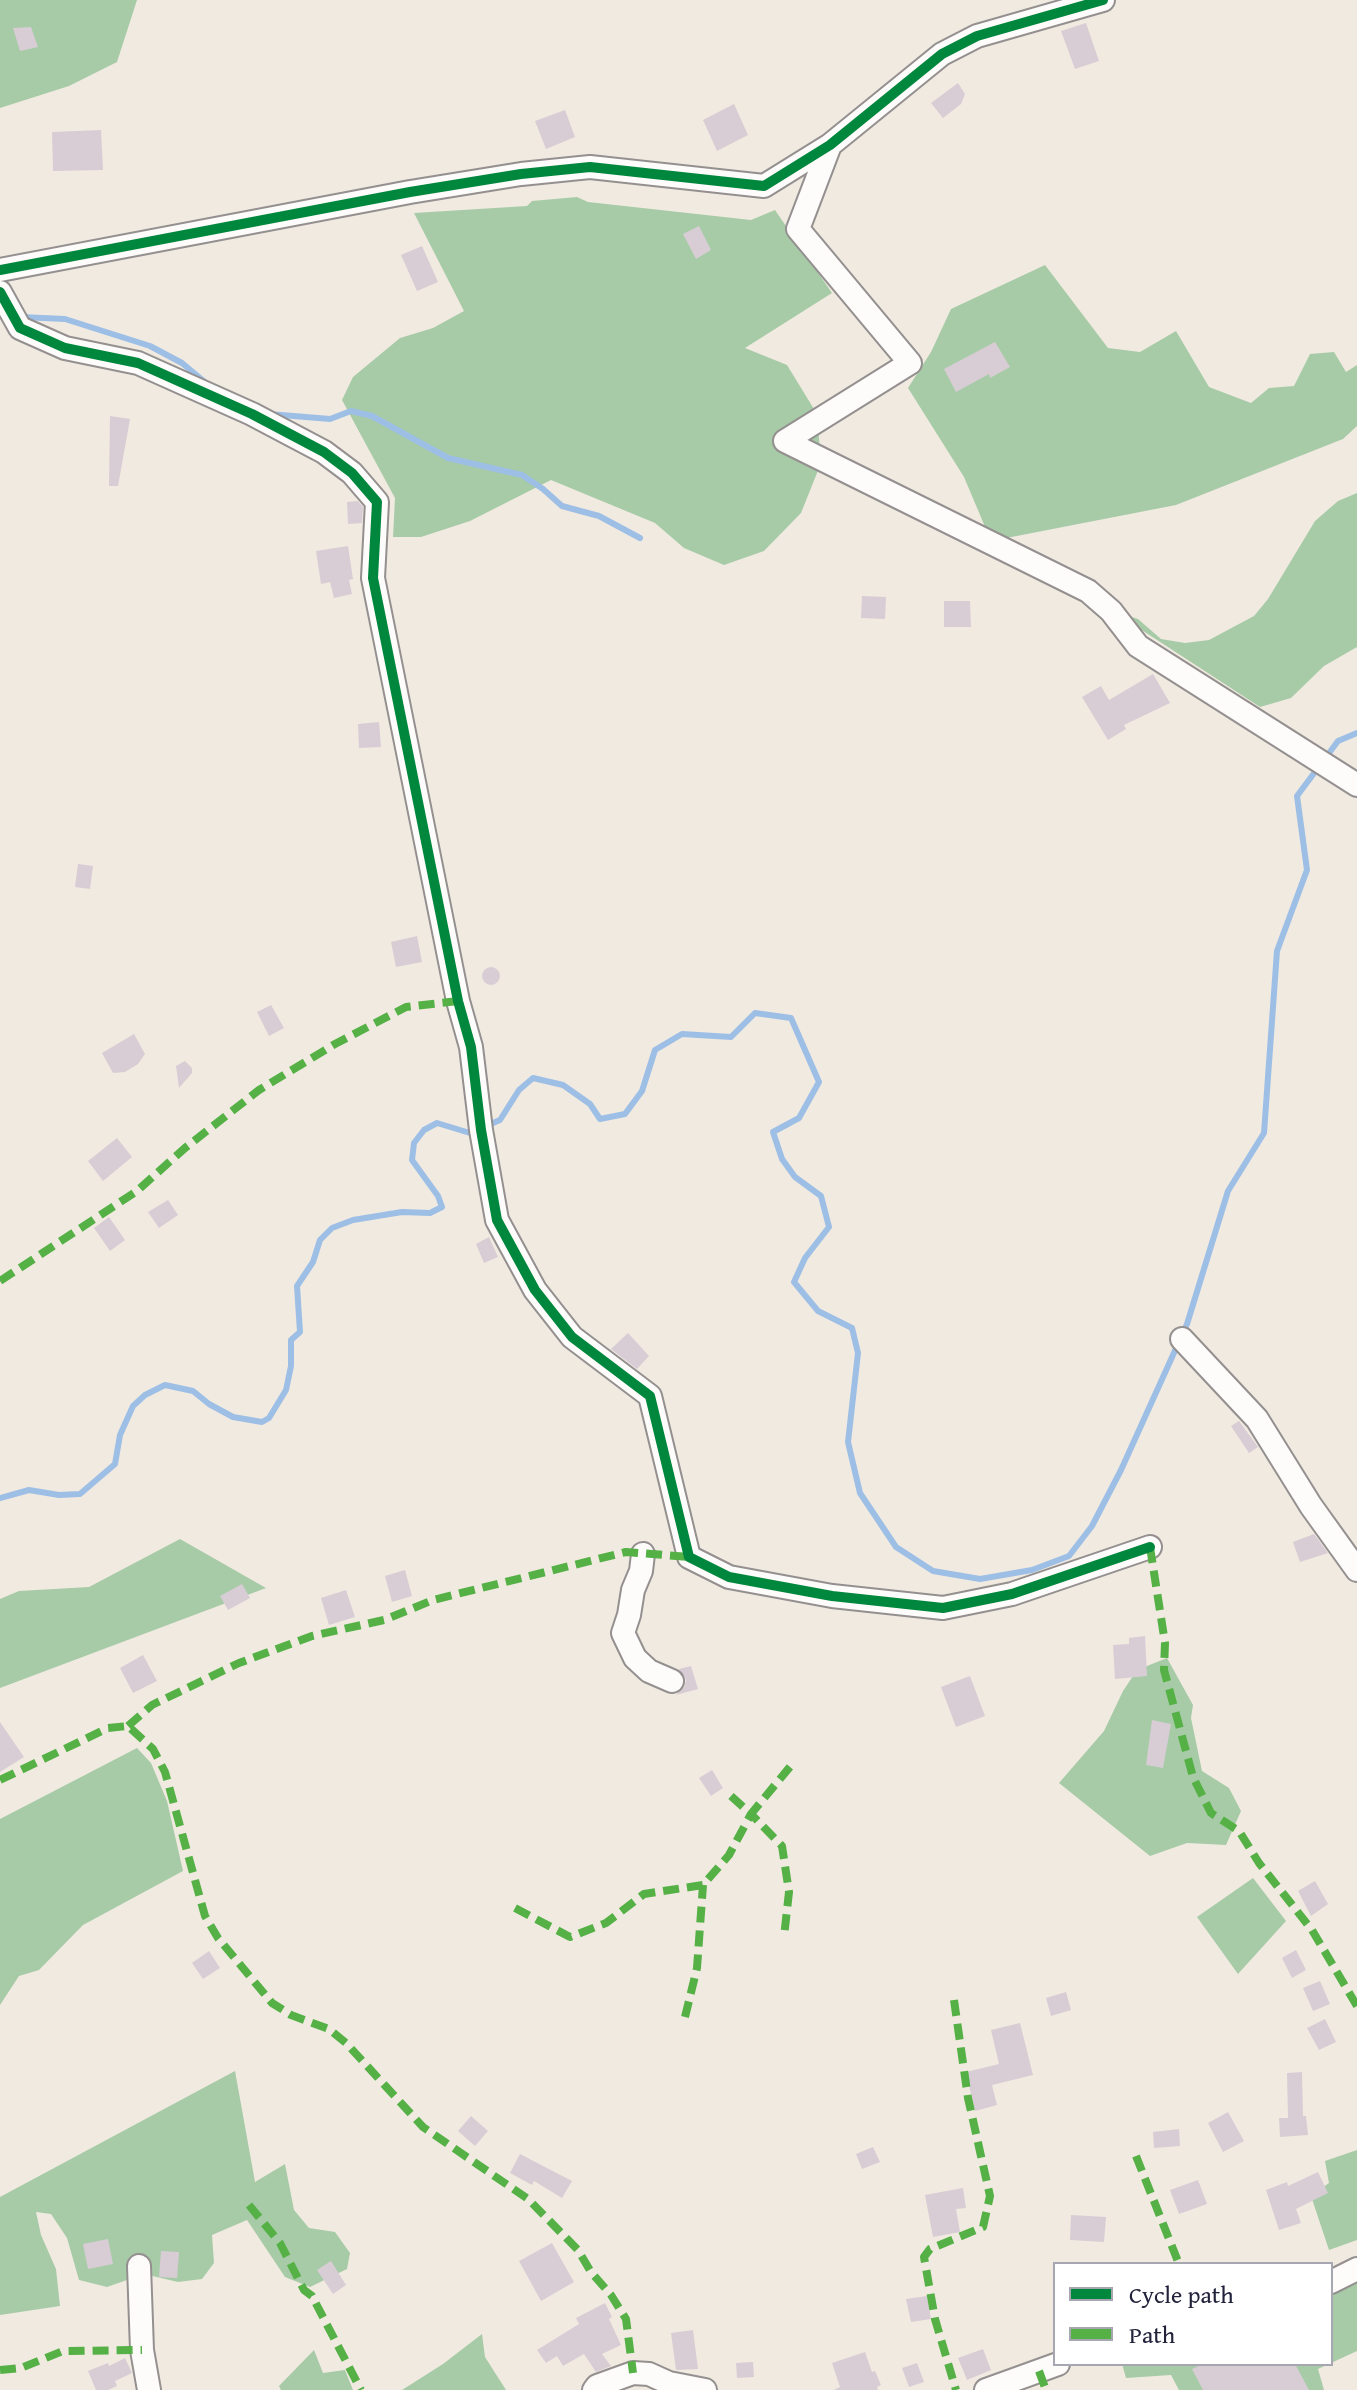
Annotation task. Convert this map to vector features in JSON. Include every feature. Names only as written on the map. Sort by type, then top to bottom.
[{"type":"street","points":[[0,270],[410,192],[521,174],[590,167],[764,186],[830,145],[942,54],[977,36],[1103,0]]},
{"type":"street","points":[[830,145],[798,229],[910,363],[785,441],[1088,591],[1111,610],[1138,646],[1357,785]]},
{"type":"street","points":[[0,292],[20,328],[65,348],[138,363],[252,414],[324,452],[352,473],[377,502],[373,578],[458,1001],[471,1047],[481,1130],[497,1220],[535,1290],[572,1337],[650,1396],[689,1557],[729,1577],[832,1596],[943,1608],[1012,1594],[1150,1547]]},
{"type":"street","points":[[1182,1339],[1257,1419],[1311,1506],[1357,1570]]},
{"type":"street","points":[[643,1554],[623,1633],[635,1658],[649,1671],[672,1681]]},
{"type":"street","points":[[139,2266],[142,2350],[149,2390]]},
{"type":"street","points":[[1333,2281],[1357,2269]]},
{"type":"street","points":[[986,2390],[1053,2366]]},
{"type":"street","points":[[594,2390],[597,2386],[633,2373],[649,2374],[669,2383],[705,2390]]},
{"type":"green space","points":[[0,0],[137,0],[117,62],[69,86],[0,108]]},
{"type":"green space","points":[[577,197],[588,202],[751,220],[775,210],[832,293],[745,348],[787,365],[817,414],[821,463],[801,513],[764,551],[724,565],[684,548],[655,523],[551,480],[470,521],[421,537],[393,537],[395,498],[342,400],[353,377],[400,338],[433,328],[464,311],[414,213],[527,206],[532,201]]},
{"type":"green space","points":[[1045,265],[1108,348],[1140,352],[1176,331],[1209,387],[1251,403],[1269,388],[1294,386],[1310,354],[1334,352],[1346,372],[1357,365],[1357,426],[1343,439],[1176,505],[991,541],[964,477],[908,388],[931,352],[951,309]]},
{"type":"green space","points":[[1357,493],[1357,647],[1324,666],[1291,698],[1260,707],[1111,610],[1138,619],[1161,639],[1185,643],[1209,640],[1254,616],[1268,599],[1315,521],[1338,501]]},
{"type":"green space","points":[[180,1539],[266,1588],[0,1688],[0,1599],[19,1591],[89,1587]]},
{"type":"green space","points":[[1167,1658],[1193,1705],[1191,1718],[1202,1771],[1229,1788],[1241,1811],[1226,1845],[1187,1843],[1150,1856],[1059,1783],[1104,1731],[1137,1670]]},
{"type":"green space","points":[[137,1748],[151,1763],[167,1801],[183,1871],[83,1925],[39,1970],[19,1976],[0,2005],[0,1819]]},
{"type":"green space","points":[[1253,1878],[1286,1921],[1238,1974],[1197,1917]]},
{"type":"green space","points":[[235,2071],[255,2182],[285,2164],[294,2210],[309,2228],[335,2232],[350,2253],[347,2269],[310,2287],[285,2277],[247,2220],[212,2235],[214,2263],[202,2279],[178,2282],[144,2274],[107,2287],[79,2280],[67,2238],[51,2214],[36,2212],[41,2235],[56,2269],[60,2306],[0,2315],[0,2197]]},
{"type":"green space","points":[[1357,2150],[1357,2240],[1329,2250],[1311,2196],[1329,2183],[1325,2161]]},
{"type":"green space","points":[[1357,2265],[1357,2351],[1333,2362],[1333,2274]]},
{"type":"green space","points":[[482,2334],[485,2357],[506,2390],[402,2390],[443,2364]]},
{"type":"green space","points":[[314,2350],[323,2373],[345,2370],[353,2390],[281,2390],[279,2386]]},
{"type":"green space","points":[[1123,2366],[1325,2366],[1318,2369],[1324,2390],[1179,2390],[1171,2375],[1126,2378]]},
{"type":"building","points":[[1086,23],[1099,61],[1075,69],[1061,31]]},
{"type":"building","points":[[31,27],[38,47],[20,51],[13,28]]},
{"type":"building","points":[[958,83],[965,94],[961,104],[943,118],[931,103]]},
{"type":"building","points":[[734,104],[748,135],[717,151],[703,120]]},
{"type":"building","points":[[565,110],[575,137],[546,149],[535,121]]},
{"type":"building","points":[[101,130],[103,170],[53,171],[52,132]]},
{"type":"building","points":[[699,226],[711,250],[696,259],[683,234]]},
{"type":"building","points":[[422,246],[438,282],[417,291],[401,255]]},
{"type":"building","points":[[995,342],[1010,367],[990,378],[989,374],[956,392],[944,369]]},
{"type":"building","points":[[110,416],[130,419],[118,486],[109,486]]},
{"type":"building","points":[[358,501],[363,507],[362,523],[348,524],[347,502]]},
{"type":"building","points":[[348,546],[352,594],[334,598],[330,582],[321,584],[316,551]]},
{"type":"building","points":[[862,596],[886,597],[885,619],[861,618]]},
{"type":"building","points":[[944,601],[970,601],[971,627],[944,627]]},
{"type":"building","points":[[1153,674],[1170,703],[1124,725],[1126,729],[1108,740],[1082,697],[1101,686],[1109,700]]},
{"type":"building","points":[[379,722],[381,747],[359,748],[358,724]]},
{"type":"building","points":[[78,864],[93,866],[90,889],[75,887]]},
{"type":"building","points":[[417,936],[422,962],[396,967],[391,942]]},
{"type":"building","points":[[491,967],[500,976],[491,985],[482,976]]},
{"type":"building","points":[[271,1005],[284,1028],[269,1036],[257,1012]]},
{"type":"building","points":[[134,1034],[145,1054],[138,1064],[125,1072],[113,1073],[102,1053]]},
{"type":"building","points":[[185,1061],[192,1068],[192,1073],[179,1088],[176,1066]]},
{"type":"building","points":[[117,1138],[132,1157],[103,1181],[88,1161]]},
{"type":"building","points":[[168,1200],[178,1215],[159,1228],[148,1212]]},
{"type":"building","points":[[109,1217],[125,1240],[110,1251],[94,1228]]},
{"type":"building","points":[[489,1237],[498,1257],[484,1263],[476,1244]]},
{"type":"building","points":[[628,1333],[649,1356],[637,1369],[611,1349]]},
{"type":"building","points":[[1239,1421],[1258,1447],[1249,1453],[1231,1426]]},
{"type":"building","points":[[1314,1534],[1328,1553],[1300,1562],[1293,1542]]},
{"type":"building","points":[[405,1570],[412,1596],[392,1602],[385,1576]]},
{"type":"building","points":[[242,1584],[250,1598],[228,1610],[220,1596]]},
{"type":"building","points":[[346,1590],[355,1617],[329,1625],[321,1598]]},
{"type":"building","points":[[1145,1636],[1147,1676],[1115,1679],[1113,1645],[1129,1644],[1129,1638]]},
{"type":"building","points":[[143,1655],[157,1681],[133,1693],[120,1668]]},
{"type":"building","points":[[691,1666],[698,1689],[676,1695],[686,1680],[679,1669]]},
{"type":"building","points":[[970,1676],[985,1716],[956,1727],[941,1687]]},
{"type":"building","points":[[1152,1720],[1171,1724],[1163,1768],[1146,1765]]},
{"type":"building","points":[[0,1722],[24,1757],[0,1772]]},
{"type":"building","points":[[712,1770],[723,1788],[711,1796],[699,1778]]},
{"type":"building","points":[[1315,1881],[1328,1904],[1311,1916],[1298,1891]]},
{"type":"building","points":[[1296,1950],[1306,1970],[1292,1978],[1282,1958]]},
{"type":"building","points":[[209,1951],[220,1968],[203,1979],[192,1963]]},
{"type":"building","points":[[1320,1981],[1330,2004],[1313,2011],[1303,1988]]},
{"type":"building","points":[[1066,1992],[1071,2010],[1051,2016],[1046,1998]]},
{"type":"building","points":[[1325,2019],[1336,2042],[1319,2050],[1307,2028]]},
{"type":"building","points":[[1020,2023],[1033,2075],[992,2085],[997,2105],[975,2111],[966,2072],[999,2064],[991,2030]]},
{"type":"building","points":[[1302,2072],[1303,2116],[1306,2116],[1308,2135],[1280,2137],[1279,2118],[1288,2118],[1287,2073]]},
{"type":"building","points":[[1228,2112],[1244,2141],[1223,2152],[1208,2123]]},
{"type":"building","points":[[471,2116],[488,2131],[475,2146],[458,2131]]},
{"type":"building","points":[[1179,2129],[1180,2146],[1154,2148],[1153,2132]]},
{"type":"building","points":[[873,2147],[880,2162],[862,2169],[856,2154]]},
{"type":"building","points":[[520,2154],[572,2181],[562,2198],[534,2181],[532,2185],[510,2173]]},
{"type":"building","points":[[1318,2172],[1328,2193],[1296,2209],[1301,2223],[1279,2230],[1266,2190],[1287,2182],[1288,2186]]},
{"type":"building","points":[[1198,2180],[1207,2204],[1179,2214],[1170,2190]]},
{"type":"building","points":[[963,2188],[966,2208],[956,2209],[960,2232],[933,2237],[925,2195]]},
{"type":"building","points":[[1071,2215],[1106,2217],[1104,2242],[1070,2240]]},
{"type":"building","points":[[108,2239],[113,2264],[88,2269],[83,2244]]},
{"type":"building","points":[[552,2243],[574,2282],[541,2301],[519,2261]]},
{"type":"building","points":[[161,2251],[179,2252],[177,2278],[159,2277]]},
{"type":"building","points":[[331,2261],[346,2285],[333,2294],[317,2270]]},
{"type":"building","points":[[927,2296],[931,2319],[911,2322],[906,2299]]},
{"type":"building","points":[[605,2303],[621,2345],[602,2354],[611,2366],[596,2372],[584,2354],[563,2366],[557,2356],[546,2363],[537,2350],[579,2324],[576,2318]]},
{"type":"building","points":[[693,2330],[698,2369],[676,2370],[671,2333]]},
{"type":"building","points":[[983,2349],[991,2370],[967,2380],[958,2358]]},
{"type":"building","points":[[865,2352],[872,2372],[875,2371],[881,2385],[877,2387],[878,2390],[834,2390],[840,2387],[832,2363]]},
{"type":"building","points":[[125,2358],[132,2373],[115,2381],[117,2386],[96,2390],[88,2371]]},
{"type":"building","points":[[753,2362],[754,2377],[737,2378],[736,2363]]},
{"type":"building","points":[[917,2363],[924,2382],[909,2387],[902,2368]]},
{"type":"building","points":[[1199,2366],[1296,2366],[1309,2390],[1203,2390],[1192,2369]]},
{"type":"waterway","points":[[21,317],[65,319],[150,346],[182,363],[206,383]]},
{"type":"waterway","points":[[269,414],[330,419],[351,411],[372,416],[448,458],[522,475],[562,506],[599,516],[640,538]]},
{"type":"waterway","points":[[486,1126],[500,1120],[519,1090],[533,1078],[563,1085],[590,1104],[600,1119],[625,1114],[642,1091],[655,1050],[682,1034],[731,1037],[755,1013],[791,1018],[819,1082],[799,1118],[773,1132],[782,1159],[795,1177],[821,1196],[829,1227],[805,1258],[794,1282],[818,1311],[852,1328],[858,1353],[848,1442],[860,1493],[896,1547],[933,1571],[980,1579],[1032,1570],[1069,1556],[1092,1526],[1121,1470],[1187,1324],[1228,1191],[1264,1133],[1277,951],[1307,870],[1297,796],[1338,741],[1357,733]]},
{"type":"waterway","points":[[0,1498],[29,1490],[59,1495],[80,1494],[115,1464],[120,1435],[133,1406],[145,1395],[165,1385],[193,1391],[233,1417],[262,1422],[269,1418],[286,1390],[291,1366],[291,1340],[300,1332],[297,1286],[313,1262],[320,1240],[332,1228],[353,1220],[402,1212],[430,1213],[442,1207],[438,1196],[412,1160],[414,1143],[424,1130],[437,1123],[470,1133],[476,1131]]},
{"type":"marked path","points":[[0,1281],[137,1191],[185,1148],[259,1090],[335,1044],[406,1007],[458,1001]]},
{"type":"marked path","points":[[1150,1547],[1165,1643],[1164,1670],[1193,1777],[1211,1813],[1239,1831],[1259,1863],[1312,1930],[1357,2006]]},
{"type":"marked path","points":[[128,1726],[152,1705],[239,1663],[312,1636],[384,1620],[433,1600],[626,1552],[689,1557]]},
{"type":"marked path","points":[[0,1780],[108,1728],[128,1726],[153,1749],[165,1772],[205,1916],[218,1938],[272,2003],[291,2015],[329,2029],[346,2043],[423,2127],[528,2199],[578,2250],[626,2319],[633,2373]]},
{"type":"marked path","points":[[731,1796],[751,1814],[794,1762]]},
{"type":"marked path","points":[[515,1908],[570,1937],[606,1923],[644,1894],[703,1885],[729,1855],[751,1814],[782,1846],[789,1892],[784,1937]]},
{"type":"marked path","points":[[685,2017],[697,1968],[703,1885]]},
{"type":"marked path","points":[[954,2000],[968,2098],[990,2196],[983,2227],[930,2249],[924,2257],[935,2319],[956,2390]]},
{"type":"marked path","points":[[1136,2156],[1178,2262]]},
{"type":"marked path","points":[[249,2205],[280,2243],[304,2290],[312,2296],[361,2390]]},
{"type":"marked path","points":[[0,2370],[21,2368],[63,2351],[142,2350]]},
{"type":"marked path","points":[[1039,2371],[1046,2390]]},
{"type":"cycle path","points":[[0,270],[410,192],[521,174],[590,167],[764,186],[830,145],[942,54],[977,36],[1103,0]]},
{"type":"cycle path","points":[[0,292],[20,328],[65,348],[138,363],[252,414],[324,452],[352,473],[377,502],[373,578],[458,1001],[471,1047],[481,1130],[497,1220],[535,1290],[572,1337],[650,1396],[689,1557],[729,1577],[832,1596],[943,1608],[1012,1594],[1150,1547]]}]
